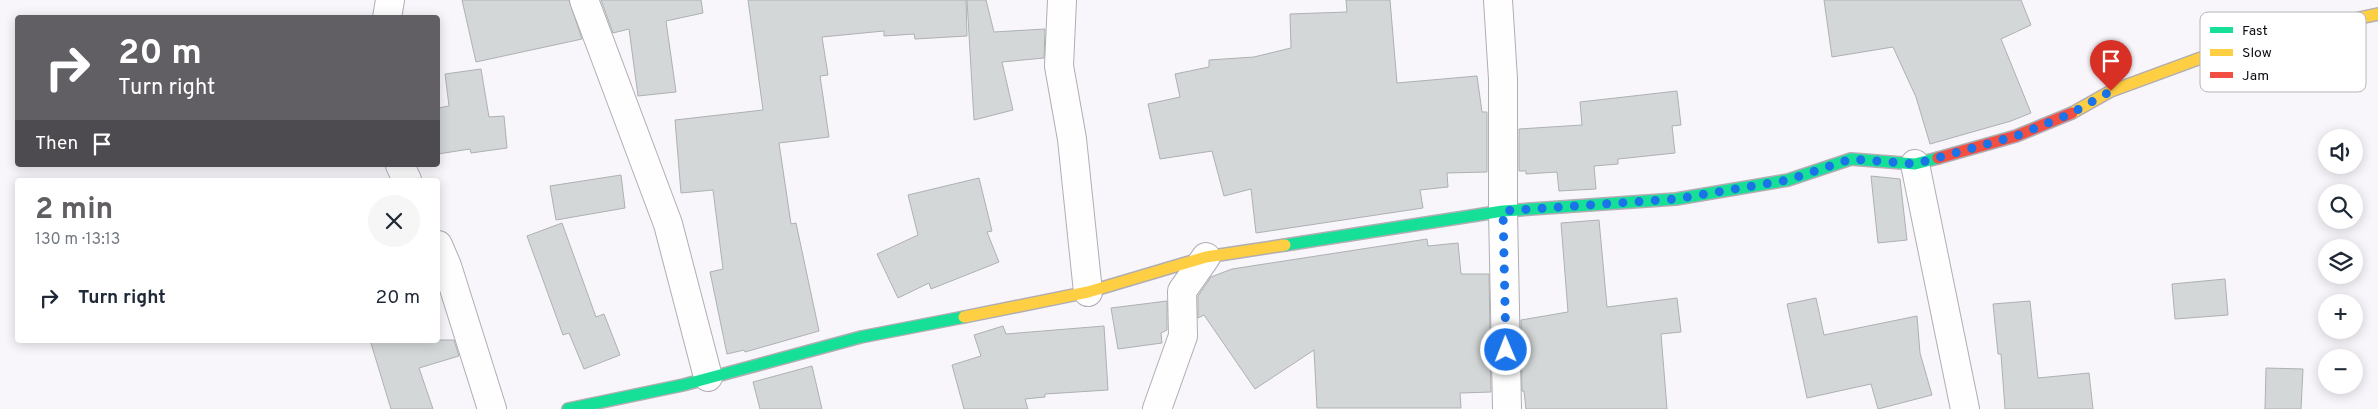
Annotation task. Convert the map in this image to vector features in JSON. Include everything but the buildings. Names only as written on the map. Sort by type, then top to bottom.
[{"type":"street","points":[[387,15],[390,0]]},
{"type":"street","points":[[584,0],[668,224],[708,378]]},
{"type":"street","points":[[1062,0],[1059,66],[1072,138],[1088,292]]},
{"type":"street","points":[[1498,0],[1503,79],[1503,211],[1507,409]]},
{"type":"street","points":[[568,409],[708,378],[861,337],[1088,292],[1206,257],[1503,211],[1676,199],[1788,180],[1851,159],[1915,164],[2016,136],[2070,114],[2111,91],[2200,58]]},
{"type":"street","points":[[1915,164],[1965,409]]},
{"type":"street","points":[[440,250],[447,266],[492,409]]},
{"type":"street","points":[[1157,409],[1183,336],[1182,291],[1206,257]]},
{"type":"traffic: fast","points":[[1285,245],[1503,211],[1676,199],[1788,180],[1851,159],[1915,164],[1938,158]]},
{"type":"traffic: fast","points":[[568,409],[683,385],[861,337],[964,317]]},
{"type":"traffic: slow","points":[[2366,17],[2378,14]]},
{"type":"traffic: slow","points":[[2072,113],[2111,91],[2200,58]]},
{"type":"traffic: slow","points":[[964,317],[1088,292],[1206,257],[1285,245]]},
{"type":"traffic: jam","points":[[1938,158],[2016,136],[2072,113]]},
{"type":"route","points":[[1506,350],[1503,211],[1676,199],[1788,180],[1851,159],[1915,164],[2016,136],[2070,114],[2111,91]]}]
